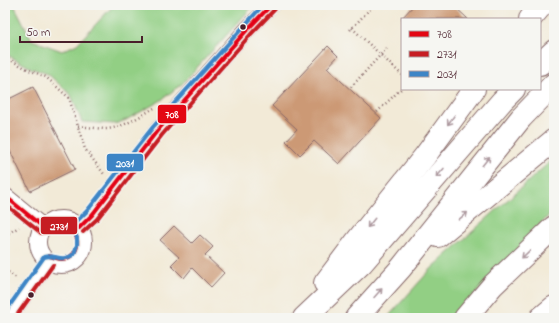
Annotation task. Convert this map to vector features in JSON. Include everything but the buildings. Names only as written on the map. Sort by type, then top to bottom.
[{"type":"main road","points":[[531,18],[542,5]]},
{"type":"main road","points":[[541,63],[554,51]]},
{"type":"main road","points":[[356,318],[401,268],[521,118],[554,84]]},
{"type":"main road","points":[[299,318],[359,238],[425,156],[473,90]]},
{"type":"main road","points":[[304,318],[362,263],[508,95]]},
{"type":"main road","points":[[401,268],[550,143]]},
{"type":"main road","points":[[465,318],[493,285],[554,227]]},
{"type":"main road","points":[[541,318],[554,307]]},
{"type":"street","points":[[79,228],[92,215],[157,131],[271,5]]},
{"type":"street","points":[[5,196],[43,227]]},
{"type":"street","points":[[57,219],[66,219],[73,222],[79,228],[83,235],[83,251],[72,263],[64,266],[56,265],[48,262],[42,257],[38,250],[37,242],[43,227],[49,222],[57,219]]},
{"type":"street","points":[[8,318],[48,262]]},
{"type":"path","points":[[374,5],[351,29],[401,74]]},
{"type":"path","points":[[350,87],[386,48]]},
{"type":"path","points":[[5,57],[46,77],[69,98],[85,149],[107,178],[116,184]]},
{"type":"path","points":[[377,112],[401,89]]},
{"type":"path","points":[[78,126],[104,129],[116,128],[130,122],[171,99],[180,106]]},
{"type":"green space","points":[[5,5],[14,5],[32,40],[62,51],[77,44],[114,5],[254,5],[182,84],[160,101],[126,120],[115,124],[82,122],[71,95],[48,74],[31,68],[9,56],[5,51]]},
{"type":"green space","points":[[554,158],[554,210],[488,280],[455,318],[387,318],[431,269]]},
{"type":"transit line","name":"2031","points":[[5,312],[44,257],[52,256],[65,258],[74,254],[77,245],[77,238],[73,229],[74,224],[87,211],[153,127],[263,5]]},
{"type":"transit line","name":"708","points":[[79,228],[92,215],[157,131],[271,5]]},
{"type":"transit line","name":"2731","points":[[83,232],[97,219],[162,135],[275,9]]},
{"type":"transit line","name":"708","points":[[5,196],[43,227]]},
{"type":"transit line","name":"2731","points":[[5,204],[41,233],[47,232],[61,225],[70,229],[74,233],[77,238],[77,244],[73,254],[68,258],[62,259],[49,256]]},
{"type":"transit line","name":"2731","points":[[15,318],[53,265]]}]
